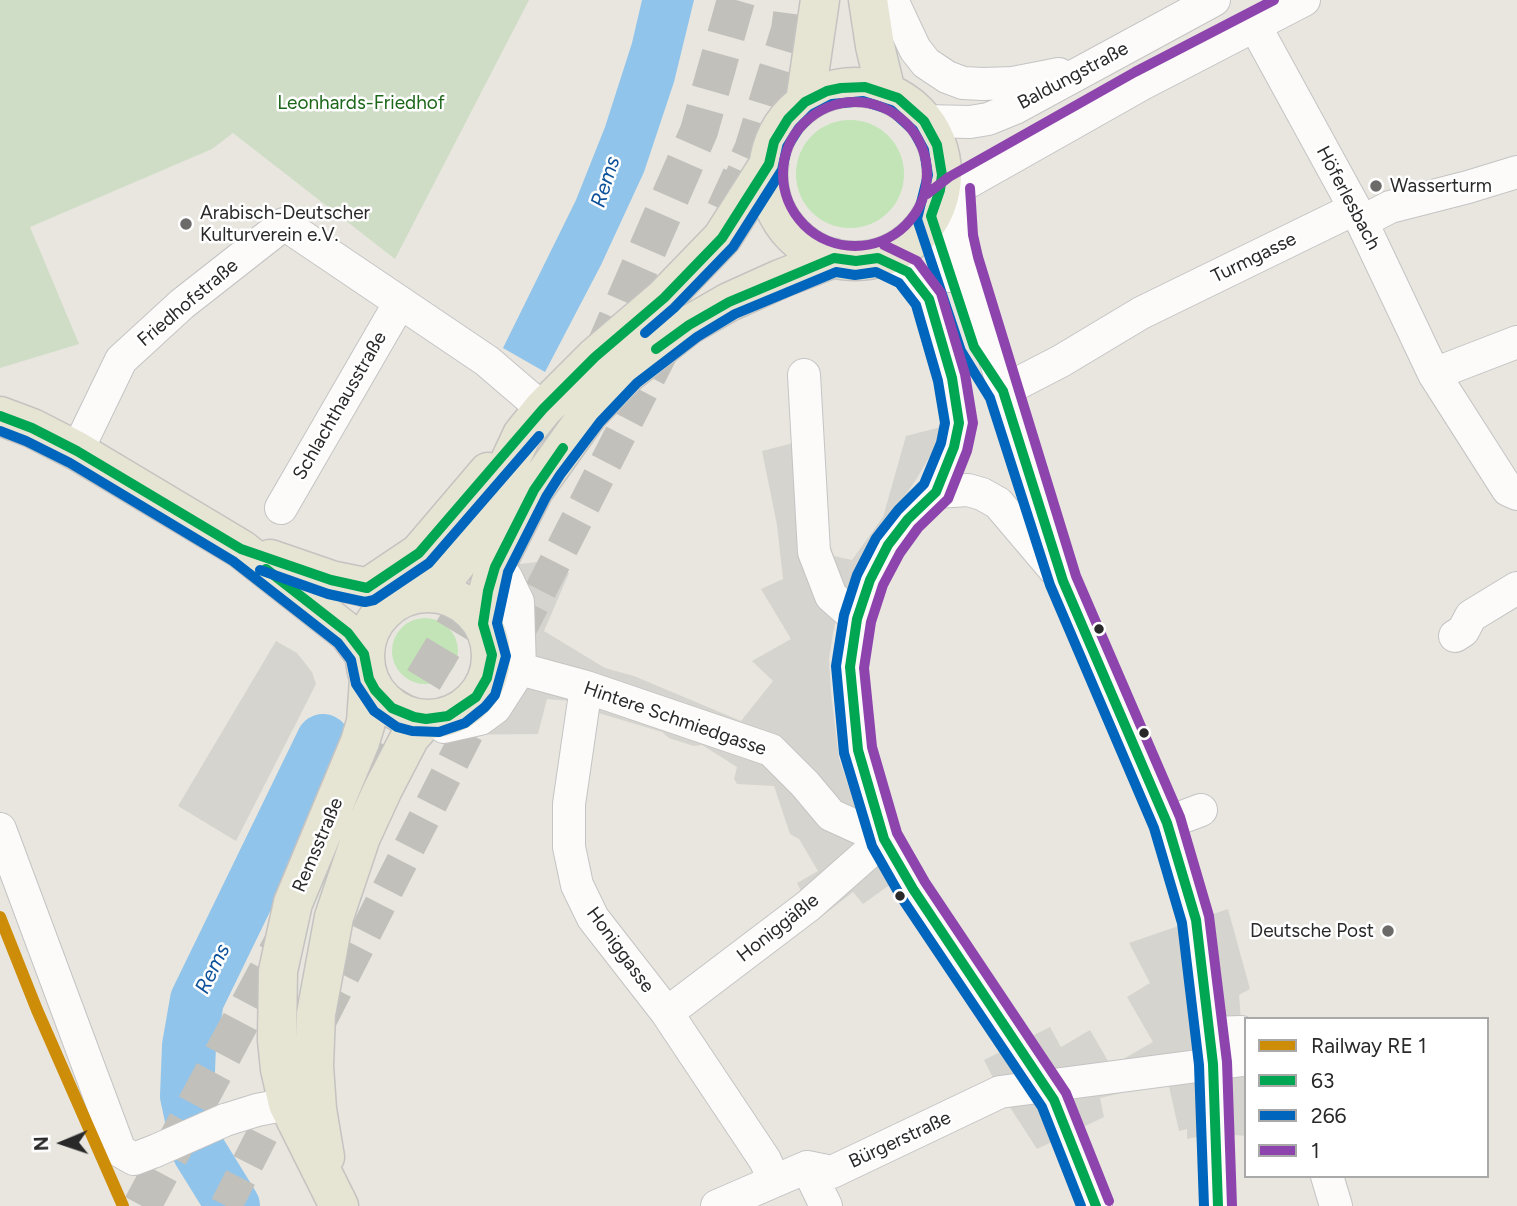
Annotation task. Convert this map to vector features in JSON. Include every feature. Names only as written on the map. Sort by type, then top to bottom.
[{"type":"main road","points":[[806,102],[820,0]]},
{"type":"main road","points":[[868,0],[886,92]]},
{"type":"main road","points":[[864,87],[886,92],[898,98],[924,121],[937,145],[942,175],[941,203],[917,234],[900,248],[878,258],[856,261],[834,258],[815,251],[786,227],[772,199],[769,164],[774,142],[788,119],[806,102],[827,91],[864,87]]},
{"type":"main road","points":[[367,588],[419,553],[532,422],[595,357],[664,298],[722,238],[769,164]]},
{"type":"main road","points":[[483,624],[495,567],[528,501],[549,467],[589,413],[628,373],[689,325],[729,302],[834,258]]},
{"type":"main road","points":[[0,416],[32,428],[77,452],[241,549],[348,633],[383,700],[392,708],[435,723],[468,705],[483,688],[492,655],[483,624],[469,607],[450,596],[367,588],[331,580],[241,549]]},
{"type":"main road","points":[[366,666],[371,626],[384,610],[444,580],[470,546],[532,422]]},
{"type":"main road","name":"Remsstraße","points":[[335,1196],[288,1104],[280,1069],[275,1013],[278,971],[290,913],[366,722],[366,666]]},
{"type":"main road","name":"Remsstraße","points":[[335,1196],[317,1109],[314,1066],[316,1014],[334,918],[361,837],[401,753],[410,737],[435,723]]},
{"type":"main road","points":[[275,1013],[289,1003],[299,1001],[313,1007],[316,1014]]},
{"type":"street","points":[[892,0],[915,49],[926,63],[947,77],[963,83],[1013,83],[1094,65]]},
{"type":"street","name":"Baldungstraße","points":[[924,121],[988,119],[1214,0]]},
{"type":"street","name":"Baldungstraße","points":[[941,203],[1142,84],[1304,0]]},
{"type":"street","name":"Höferlesbach","points":[[1255,26],[1359,216],[1434,374],[1508,490],[1517,494]]},
{"type":"street","name":"Turmgasse","points":[[1003,391],[1061,361],[1141,313],[1348,212],[1367,219],[1390,207],[1517,172]]},
{"type":"street","points":[[941,203],[974,347],[1003,391],[1033,479],[1063,581],[1167,823],[1196,920],[1227,1047],[1218,1206]]},
{"type":"street","name":"Friedhofstraße","points":[[77,452],[121,359],[182,304],[284,224],[487,361],[532,422]]},
{"type":"street","points":[[878,258],[908,272],[929,299],[952,378],[960,423],[954,447],[936,492],[908,519],[888,545],[870,580],[857,618],[851,657],[852,703],[858,750],[884,839],[920,900],[1045,1086],[1069,1135],[1096,1206]]},
{"type":"street","name":"Schlachthausstraße","points":[[281,508],[399,304]]},
{"type":"street","points":[[1434,374],[1517,342]]},
{"type":"street","points":[[804,375],[814,552],[831,596],[857,618]]},
{"type":"street","points":[[998,503],[1033,479]]},
{"type":"street","points":[[936,492],[968,491],[982,494],[998,503],[1063,581]]},
{"type":"street","points":[[435,723],[480,719],[495,708],[520,669],[518,601],[506,578]]},
{"type":"street","points":[[1459,634],[1471,616],[1517,588]]},
{"type":"street","name":"Hintere Schmiedgasse","points":[[520,669],[586,687],[771,750],[805,783],[831,815],[884,839]]},
{"type":"street","name":"Honiggasse","points":[[586,687],[569,804],[569,847],[577,886],[593,918],[667,1013],[765,1160],[774,1180]]},
{"type":"street","points":[[1167,823],[1201,810]]},
{"type":"street","points":[[0,829],[120,1151],[134,1159],[225,1120],[288,1104]]},
{"type":"street","name":"Honiggäßle","points":[[667,1013],[808,906],[884,839]]},
{"type":"street","name":"Bürgerstraße","points":[[717,1206],[807,1167],[832,1172],[1000,1092],[1045,1086],[1227,1047]]},
{"type":"street","points":[[807,1167],[826,1206]]},
{"type":"street","points":[[1328,1178],[1336,1206]]},
{"type":"green space","name":"Leonhards-Friedhof","points":[[0,0],[529,0],[395,259],[233,133],[212,149],[30,227],[79,344],[0,368]]},
{"type":"green space","points":[[850,120],[871,124],[888,136],[900,153],[904,174],[900,195],[888,212],[871,224],[850,228],[829,224],[812,212],[800,195],[796,174],[800,153],[812,136],[829,124]]},
{"type":"green space","points":[[425,618],[448,628],[458,651],[448,674],[425,684],[402,674],[392,651],[402,628]]},
{"type":"shaded area","points":[[945,426],[917,478],[858,567],[838,609],[833,633],[829,659],[839,758],[857,813],[884,839],[891,884],[863,904],[853,892],[816,921],[797,883],[818,871],[799,839],[790,834],[774,786],[737,784],[734,779],[737,767],[702,745],[694,746],[669,738],[662,732],[595,712],[584,702],[547,699],[538,734],[438,735],[469,714],[494,687],[500,660],[497,638],[500,593],[510,565],[547,561],[569,573],[544,631],[605,668],[634,676],[741,721],[773,681],[752,661],[791,639],[761,589],[783,579],[777,525],[762,451],[817,437],[819,515],[834,556],[852,560],[883,517],[906,436]]},
{"type":"shaded area","points":[[276,641],[297,653],[312,672],[316,684],[236,841],[178,806]]},
{"type":"shaded area","points":[[1228,909],[1250,989],[1239,995],[1244,1057],[1244,1136],[1215,1133],[1187,1139],[1187,1129],[1179,1131],[1168,1082],[1100,1098],[1104,1117],[1037,1149],[1000,1092],[984,1060],[1050,1027],[1061,1047],[1090,1030],[1111,1066],[1153,1042],[1127,997],[1150,983],[1129,943]]},
{"type":"water","points":[[642,0],[694,0],[674,82],[644,172],[601,265],[545,372],[503,348],[576,200],[605,127],[632,43]]},
{"type":"waterway","name":"Rems","points":[[233,1206],[199,1151],[187,1096],[189,1046],[197,1000],[323,741]]},
{"type":"tunnel","points":[[602,354],[699,131],[736,0]]},
{"type":"tunnel","points":[[725,211],[753,150],[790,30],[794,0]]},
{"type":"tunnel","points":[[730,201],[753,150]]},
{"type":"tunnel","points":[[322,1018],[668,341]]},
{"type":"tunnel","points":[[340,829],[380,752],[492,566]]},
{"type":"tunnel","points":[[142,1206],[283,942]]},
{"type":"tunnel","points":[[226,1206],[287,1086]]},
{"type":"transit line","name":"1","points":[[927,194],[949,177],[1135,72],[1274,0]]},
{"type":"transit line","name":"63","points":[[0,416],[32,428],[77,451],[241,549],[331,580],[367,588],[419,553],[543,409],[595,357],[664,298],[722,238],[769,164],[774,142],[788,119],[805,102],[827,91],[841,88],[865,87],[898,98],[924,121],[937,145],[942,175],[931,216],[974,347],[1003,391],[1063,581],[1167,823],[1196,920],[1213,1064],[1218,1206]]},
{"type":"transit line","name":"266","points":[[645,333],[674,308],[733,247],[782,170],[787,147],[799,128],[813,114],[832,104],[863,101],[891,110],[913,130],[924,150],[928,175],[917,219],[961,351],[990,398],[1050,585],[1154,828],[1182,923],[1199,1065],[1204,1206]]},
{"type":"transit line","name":"1","points":[[855,102],[883,107],[906,123],[922,146],[927,174],[922,202],[906,225],[883,241],[855,246],[827,241],[804,225],[788,202],[783,174],[788,146],[804,123],[827,107],[855,102]]},
{"type":"transit line","name":"1","points":[[970,188],[973,235],[978,257],[1076,576],[1180,817],[1209,916],[1227,1062],[1232,1206]]},
{"type":"transit line","name":"1","points":[[884,245],[917,261],[941,293],[965,374],[973,423],[967,451],[948,499],[918,528],[900,553],[883,585],[871,622],[864,668],[872,747],[897,833],[925,882],[1066,1093],[1109,1201]]},
{"type":"transit line","name":"63","points":[[656,349],[689,325],[729,302],[834,258],[856,261],[878,258],[908,272],[929,299],[952,378],[959,423],[954,447],[936,492],[908,519],[888,545],[870,580],[857,619],[850,667],[858,750],[884,839],[913,889],[1054,1100],[1096,1206]]},
{"type":"transit line","name":"266","points":[[0,431],[70,463],[233,561],[338,643],[351,660],[356,684],[374,711],[397,727],[412,731],[439,732],[465,723],[495,695],[506,656],[497,623],[508,572],[560,475],[600,422],[637,383],[697,337],[735,314],[836,272],[855,275],[876,272],[899,283],[916,305],[938,381],[945,423],[941,443],[924,484],[898,510],[876,538],[857,575],[844,615],[836,666],[844,753],[872,846],[901,897],[1042,1107],[1081,1206]]},
{"type":"transit line","name":"266","points":[[260,570],[328,594],[365,602],[374,600],[429,563],[539,436]]},
{"type":"transit line","name":"63","points":[[266,569],[348,633],[364,654],[369,679],[375,690],[392,708],[426,719],[448,716],[476,697],[487,678],[492,655],[483,624],[495,567],[534,490],[563,448]]},
{"type":"transit line","points":[[0,917],[37,1010],[123,1206]]},
{"type":"place","name":"Wasserturm","points":[[1376,186]]},
{"type":"place","name":"Arabisch-Deutscher Kulturverein e.V.","points":[[186,224]]},
{"type":"place","name":"Deutsche Post","points":[[1388,931]]}]
